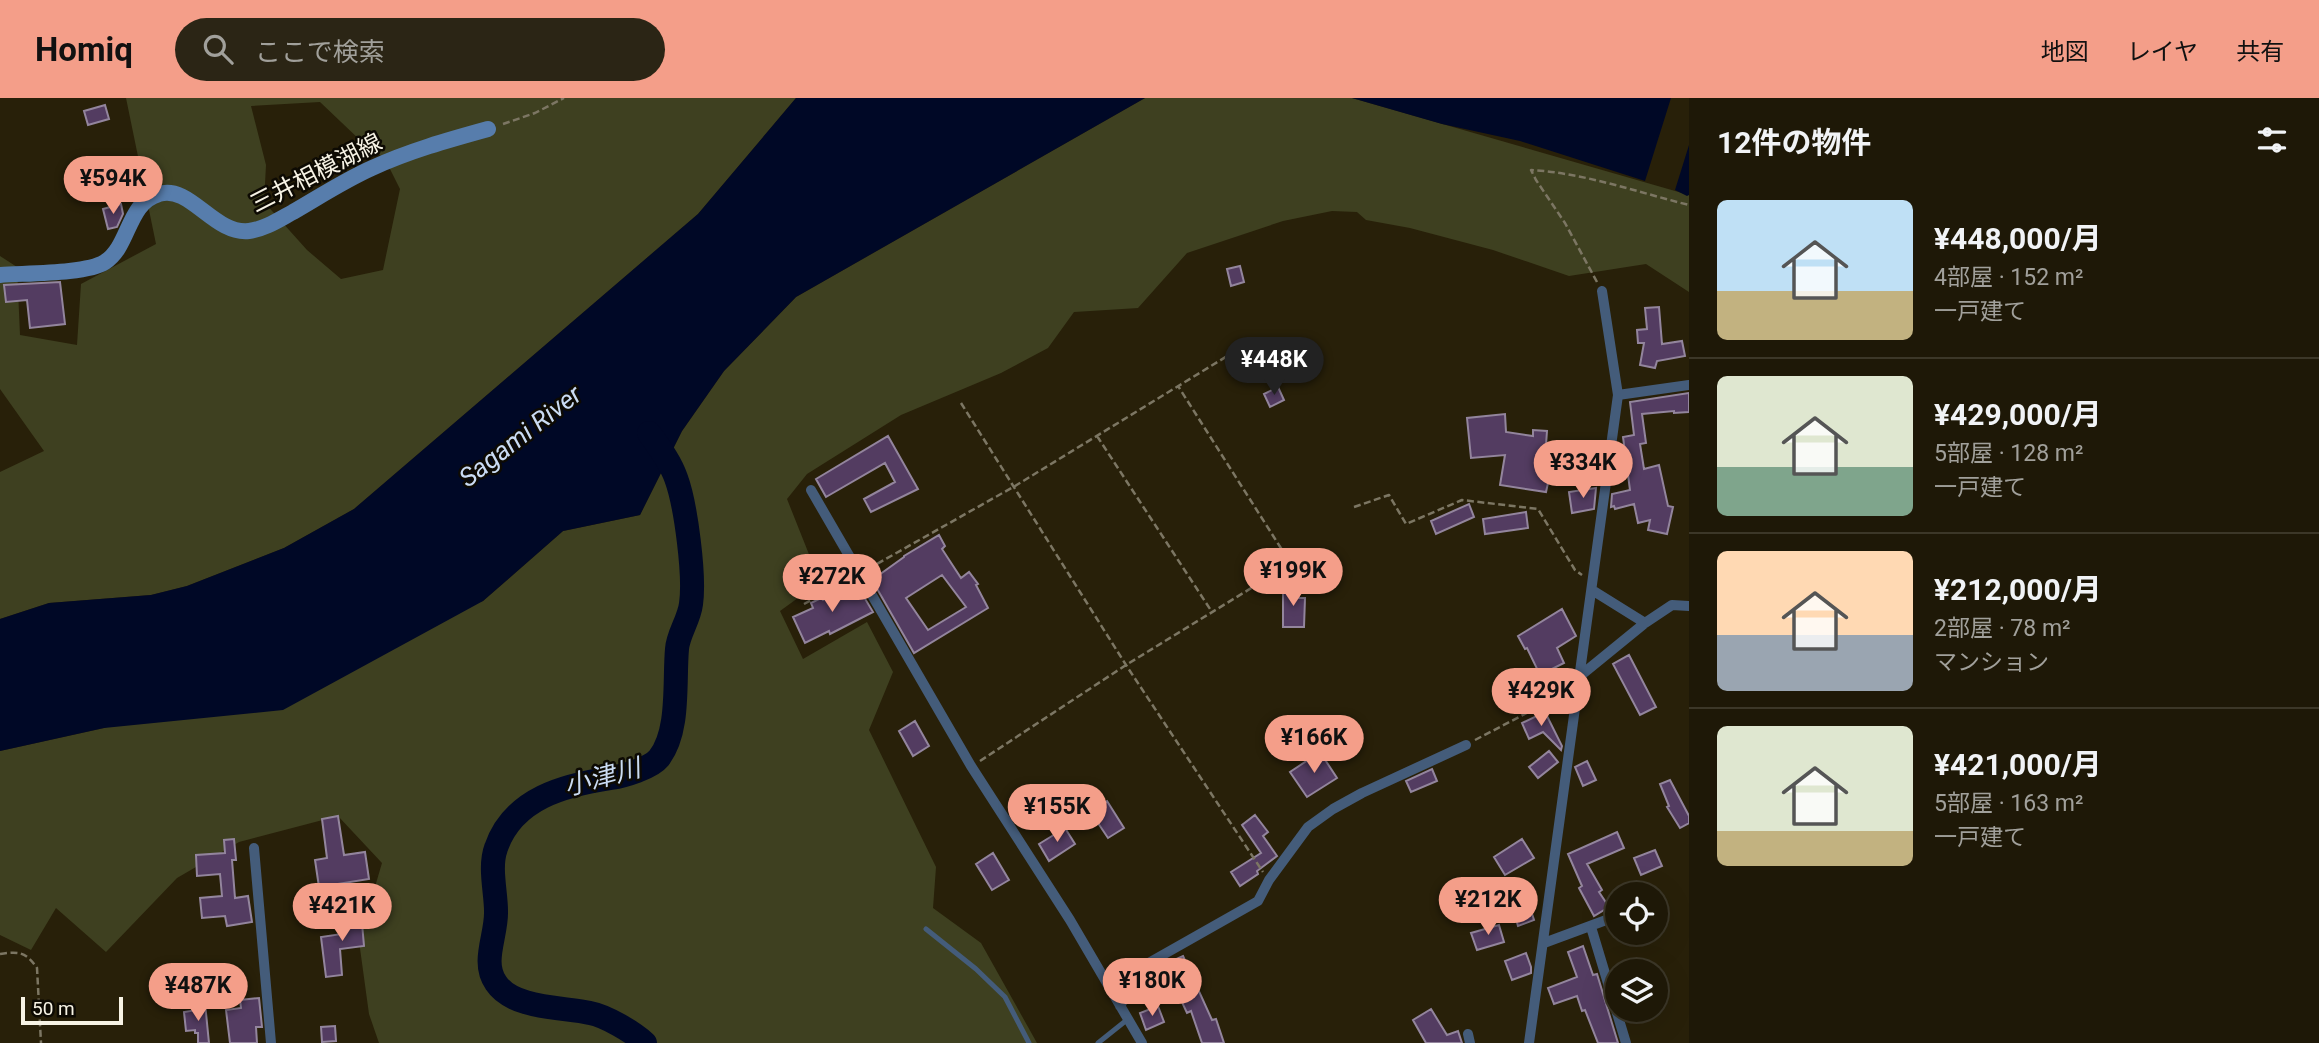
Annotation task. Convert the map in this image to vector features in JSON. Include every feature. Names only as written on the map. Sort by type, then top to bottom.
[{"type":"main road","name":"三井相模湖線","points":[[0,275],[78,270],[103,264],[113,256],[139,208],[161,193],[175,193],[225,226],[249,231],[277,221],[369,169],[428,146],[488,129]]},
{"type":"street","points":[[1529,1043],[1618,396],[1602,291]]},
{"type":"street","points":[[1618,396],[1689,386]]},
{"type":"street","points":[[811,490],[971,766],[1070,919],[1142,1043]]},
{"type":"street","points":[[1592,587],[1645,623]]},
{"type":"street","points":[[1579,681],[1645,623],[1672,605],[1689,606]]},
{"type":"street","points":[[1120,1006],[1144,965],[1258,901],[1269,880],[1308,827],[1333,808],[1466,745]]},
{"type":"street","points":[[254,848],[271,1043]]},
{"type":"street","points":[[1544,943],[1605,922]]},
{"type":"street","points":[[1591,928],[1626,1043]]},
{"type":"lane","points":[[926,929],[976,969],[1005,997],[1029,1043]]},
{"type":"lane","points":[[1098,1043],[1128,1019]]},
{"type":"path","points":[[488,129],[535,113],[564,98]]},
{"type":"path","points":[[1602,291],[1531,170],[1586,178],[1689,205]]},
{"type":"path","points":[[804,604],[1015,486],[1242,347]]},
{"type":"path","points":[[971,766],[1279,571],[1284,553],[1178,386]]},
{"type":"path","points":[[961,403],[1126,666],[1269,880]]},
{"type":"path","points":[[1097,436],[1212,612]]},
{"type":"path","points":[[1354,507],[1389,495],[1406,524],[1462,500],[1538,509],[1575,570],[1592,587]]},
{"type":"path","points":[[1466,745],[1579,681]]},
{"type":"path","points":[[0,954],[19,952],[30,958],[37,968],[41,1043]]},
{"type":"green space","points":[[126,98],[796,98],[698,214],[354,509],[284,548],[187,586],[151,595],[49,603],[0,619],[0,472],[44,451],[0,389],[0,256],[17,267],[20,335],[77,345],[81,284],[156,244]],"holes":[[[320,102],[361,141],[385,159],[400,189],[383,270],[341,279],[307,250],[264,202],[266,165],[251,106]]]},
{"type":"green space","points":[[1145,98],[1352,98],[1689,195],[1689,292],[1646,264],[1569,276],[1493,250],[1410,228],[1366,220],[1357,212],[1332,211],[1283,221],[1187,253],[1138,308],[1074,312],[1048,348],[1001,373],[901,415],[807,474],[787,499],[820,582],[780,611],[803,659],[867,622],[893,672],[869,730],[936,867],[933,908],[981,943],[1037,1043],[379,1043],[369,1014],[359,941],[382,863],[338,816],[239,842],[177,878],[106,952],[56,908],[31,950],[0,935],[0,751],[104,728],[483,601],[563,531],[640,515],[682,431],[724,371],[796,297]]},
{"type":"water","name":"Sagami River","points":[[796,98],[1145,98],[796,297],[724,371],[682,431],[640,515],[563,531],[483,601],[283,710],[104,728],[0,751],[0,619],[49,603],[151,595],[187,586],[284,548],[354,509],[698,214]]},
{"type":"water","points":[[1352,98],[1671,98],[1645,181],[1520,141],[1442,124]]},
{"type":"water","points":[[1689,145],[1689,195],[1687,196],[1675,190]]},
{"type":"building","points":[[105,105],[109,119],[88,125],[84,111]]},
{"type":"building","points":[[121,204],[123,214],[117,227],[108,229],[103,209]]},
{"type":"building","points":[[1240,266],[1244,282],[1231,286],[1227,269]]},
{"type":"building","points":[[60,282],[65,324],[30,328],[27,300],[6,302],[4,285]]},
{"type":"building","points":[[1659,307],[1662,344],[1682,341],[1685,356],[1657,361],[1655,368],[1640,365],[1644,343],[1638,343],[1637,330],[1647,329],[1645,308]]},
{"type":"building","points":[[1278,387],[1284,400],[1270,407],[1264,394]]},
{"type":"building","points":[[1689,393],[1689,412],[1642,414],[1646,443],[1640,444],[1644,469],[1659,465],[1668,506],[1673,507],[1667,534],[1648,530],[1650,520],[1638,523],[1634,504],[1615,509],[1614,506],[1611,507],[1612,494],[1630,490],[1623,437],[1634,435],[1630,402]]},
{"type":"building","points":[[1505,414],[1506,432],[1533,436],[1533,430],[1547,431],[1545,459],[1552,460],[1552,465],[1546,492],[1500,485],[1505,455],[1471,458],[1467,418]]},
{"type":"building","points":[[888,436],[918,489],[871,512],[864,499],[895,482],[885,463],[826,497],[816,479]]},
{"type":"building","points":[[1596,488],[1594,509],[1572,513],[1569,492]]},
{"type":"building","points":[[1469,504],[1474,517],[1436,534],[1431,521]]},
{"type":"building","points":[[1526,512],[1528,528],[1485,534],[1483,519]]},
{"type":"building","points":[[939,535],[945,546],[942,549],[961,578],[969,572],[978,584],[976,585],[988,608],[914,653],[872,580]],"holes":[[[942,575],[966,607],[928,630],[906,598]]]},
{"type":"building","points":[[1283,586],[1299,587],[1299,598],[1305,598],[1304,627],[1283,627]]},
{"type":"building","points":[[845,587],[851,597],[861,592],[873,612],[830,634],[829,631],[805,643],[793,617],[813,608],[811,603],[821,598],[823,600]]},
{"type":"building","points":[[1562,609],[1576,636],[1557,648],[1564,663],[1540,675],[1518,636]]},
{"type":"building","points":[[1629,655],[1656,707],[1640,715],[1613,664]]},
{"type":"building","points":[[1545,712],[1562,746],[1561,750],[1543,732],[1529,739],[1522,723]]},
{"type":"building","points":[[915,721],[929,746],[913,756],[899,731]]},
{"type":"building","points":[[1549,751],[1558,762],[1538,778],[1529,767]]},
{"type":"building","points":[[1320,752],[1337,778],[1307,797],[1290,772]]},
{"type":"building","points":[[1587,761],[1596,780],[1583,786],[1575,767]]},
{"type":"building","points":[[1432,769],[1437,781],[1411,792],[1406,781]]},
{"type":"building","points":[[1670,780],[1689,816],[1689,823],[1680,828],[1667,807],[1669,806],[1660,784]]},
{"type":"building","points":[[1107,801],[1124,828],[1108,838],[1090,811]]},
{"type":"building","points":[[1255,815],[1268,832],[1263,836],[1277,856],[1240,886],[1231,872],[1261,853],[1242,825]]},
{"type":"building","points":[[338,816],[344,855],[365,852],[369,879],[319,887],[315,860],[327,858],[322,819]]},
{"type":"building","points":[[1065,828],[1075,844],[1049,861],[1039,844]]},
{"type":"building","points":[[1617,832],[1624,848],[1587,864],[1602,890],[1599,892],[1605,901],[1605,909],[1594,916],[1579,888],[1582,886],[1568,854]]},
{"type":"building","points":[[234,839],[236,860],[232,860],[235,898],[248,896],[252,922],[227,926],[225,916],[202,918],[200,898],[222,896],[220,874],[197,876],[196,855],[225,853],[224,840]]},
{"type":"building","points":[[1522,839],[1534,858],[1505,875],[1494,857]]},
{"type":"building","points":[[1655,850],[1662,866],[1641,875],[1634,858]]},
{"type":"building","points":[[993,853],[1009,880],[992,890],[976,864]]},
{"type":"building","points":[[1524,889],[1534,920],[1518,926],[1509,895]]},
{"type":"building","points":[[361,912],[364,946],[340,949],[342,975],[326,977],[321,937],[342,934],[340,914]]},
{"type":"building","points":[[1499,925],[1504,942],[1477,950],[1471,933]]},
{"type":"building","points":[[1583,946],[1593,975],[1597,974],[1605,1000],[1605,1022],[1612,1022],[1618,1043],[1598,1043],[1577,996],[1554,1004],[1548,988],[1577,977],[1568,952]]},
{"type":"building","points":[[1526,953],[1531,973],[1512,980],[1505,961]]},
{"type":"building","points":[[1183,956],[1212,1020],[1216,1019],[1224,1043],[1202,1043],[1191,1011],[1187,1013],[1174,985],[1147,996],[1142,984],[1147,976],[1167,968],[1165,964]]},
{"type":"building","points":[[259,998],[262,1027],[256,1027],[257,1043],[230,1043],[226,1010],[241,1008],[240,1000]]},
{"type":"building","points":[[196,1003],[205,1003],[209,1043],[198,1043],[198,1033],[195,1033],[195,1030],[186,1031],[184,1012],[197,1010]]},
{"type":"building","points":[[1158,1006],[1164,1022],[1146,1030],[1140,1013]]},
{"type":"building","points":[[1431,1009],[1447,1035],[1458,1031],[1462,1043],[1426,1043],[1413,1020]]},
{"type":"building","points":[[335,1026],[336,1041],[322,1042],[321,1027]]},
{"type":"waterway","name":"小津川","points":[[645,1043],[604,1017],[539,1006],[514,998],[496,983],[490,957],[496,920],[494,855],[504,831],[515,817],[528,806],[559,790],[623,775],[650,765],[659,758],[670,734],[675,706],[678,643],[691,604],[691,559],[676,478],[649,433]]}]
